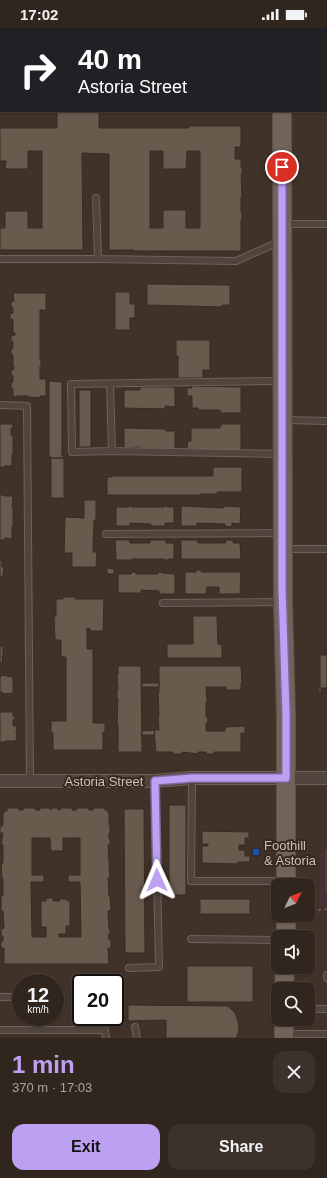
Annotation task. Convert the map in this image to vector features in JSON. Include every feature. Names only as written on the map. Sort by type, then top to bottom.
[{"type":"main road","points":[[282,112],[282,541],[286,702],[286,878]]},
{"type":"street","name":"Astoria Street","points":[[0,781],[155,781],[192,778],[327,778]]},
{"type":"lane","points":[[96,198],[98,259]]},
{"type":"lane","points":[[0,259],[236,261],[282,232],[327,224]]},
{"type":"lane","points":[[282,454],[112,451],[72,452],[71,384],[283,381]]},
{"type":"lane","points":[[110,384],[112,451]]},
{"type":"lane","points":[[0,405],[28,406],[30,781]]},
{"type":"lane","points":[[282,420],[327,421]]},
{"type":"lane","points":[[106,534],[282,541],[327,548]]},
{"type":"lane","points":[[163,603],[283,602]]},
{"type":"lane","points":[[192,778],[191,881],[271,883]]},
{"type":"lane","points":[[129,968],[159,967],[155,781]]},
{"type":"lane","points":[[191,939],[271,940]]},
{"type":"lane","points":[[0,997],[10,997]]},
{"type":"lane","points":[[315,1009],[327,1009]]},
{"type":"lane","points":[[136,1028],[136,1038]]},
{"type":"lane","points":[[0,1030],[105,1030],[106,1038]]},
{"type":"lane","points":[[284,1030],[327,1034]]},
{"type":"path","points":[[318,910],[327,909]]},
{"type":"shaded area","points":[[320,853],[325,853],[325,894],[327,896],[327,907],[320,907]]},
{"type":"building","points":[[57,112],[99,112],[99,128],[189,128],[189,126],[241,126],[241,147],[235,147],[235,159],[241,159],[242,167],[241,251],[109,250],[109,154],[82,153],[83,250],[0,250],[0,228],[5,228],[5,211],[28,211],[28,228],[42,228],[42,151],[28,151],[28,169],[5,169],[6,161],[0,161],[0,128],[57,128]],"holes":[[[150,151],[163,151],[163,169],[186,169],[187,151],[200,151],[200,228],[186,228],[186,210],[163,210],[163,228],[150,228]]]},
{"type":"building","points":[[147,284],[230,285],[230,305],[222,305],[222,307],[147,305]]},
{"type":"building","points":[[115,292],[130,292],[130,304],[135,304],[135,318],[130,318],[130,330],[115,330]]},
{"type":"building","points":[[13,293],[46,293],[46,310],[40,310],[40,379],[46,379],[46,396],[40,396],[40,398],[13,396],[11,383],[13,382],[13,376],[11,375],[11,370],[14,369],[14,367],[13,355],[11,353],[13,342],[11,340],[11,336],[15,335],[15,333],[13,333],[13,320],[10,319],[10,314],[13,313],[11,302],[14,301]]},
{"type":"building","points":[[176,340],[210,340],[210,370],[203,370],[203,378],[178,378]]},
{"type":"building","points":[[49,381],[62,382],[62,456],[64,456],[64,458],[49,457]]},
{"type":"building","points":[[191,386],[241,387],[241,413],[221,413],[220,410],[198,410],[198,408],[192,408],[192,396],[187,396],[187,388],[192,388]]},
{"type":"building","points":[[140,387],[175,387],[175,407],[165,406],[165,409],[124,408],[124,390],[140,390]]},
{"type":"building","points":[[79,390],[91,390],[91,447],[79,447]]},
{"type":"building","points":[[0,424],[13,424],[13,428],[11,428],[11,435],[13,435],[12,466],[0,467]]},
{"type":"building","points":[[221,424],[241,424],[241,451],[187,449],[188,441],[191,441],[191,428],[220,428]]},
{"type":"building","points":[[124,428],[166,429],[166,431],[175,431],[175,450],[140,450],[140,447],[124,448]]},
{"type":"building","points":[[51,458],[64,458],[64,498],[51,498]]},
{"type":"building","points":[[213,467],[242,467],[242,492],[217,492],[217,494],[201,495],[107,495],[107,477],[213,476]]},
{"type":"building","points":[[0,495],[13,496],[12,539],[5,538],[5,540],[0,540]]},
{"type":"building","points":[[84,500],[96,500],[93,552],[97,552],[96,567],[72,567],[72,553],[64,553],[65,517],[84,518]]},
{"type":"building","points":[[181,506],[224,508],[224,506],[241,507],[240,524],[232,523],[232,527],[225,526],[225,524],[197,523],[197,526],[181,526]]},
{"type":"building","points":[[116,507],[174,507],[174,523],[165,523],[165,526],[130,523],[130,526],[116,526]]},
{"type":"building","points":[[115,540],[130,540],[130,543],[150,543],[150,540],[166,540],[166,543],[174,543],[174,559],[116,560]]},
{"type":"building","points":[[181,540],[197,540],[198,543],[226,543],[225,540],[233,540],[233,543],[240,543],[241,559],[181,559]]},
{"type":"building","points":[[0,560],[2,560],[2,567],[4,567],[2,577],[0,577]]},
{"type":"building","points":[[107,568],[114,569],[114,574],[107,574]]},
{"type":"building","points":[[196,570],[201,570],[201,572],[241,572],[240,594],[219,594],[219,587],[207,587],[206,594],[185,594],[185,572],[196,572]]},
{"type":"building","points":[[132,572],[136,572],[136,574],[158,574],[158,572],[162,572],[175,574],[175,594],[159,594],[159,591],[141,590],[141,593],[118,593],[118,574],[131,574]]},
{"type":"building","points":[[63,597],[76,597],[75,599],[104,599],[103,631],[90,631],[90,629],[87,628],[87,649],[93,649],[93,723],[105,723],[105,732],[103,732],[103,750],[53,750],[51,721],[66,721],[66,657],[61,657],[61,640],[55,640],[54,616],[56,616],[56,599],[63,599]]},
{"type":"building","points":[[193,616],[217,616],[218,644],[222,645],[222,658],[167,658],[167,644],[193,644]]},
{"type":"building","points":[[0,646],[3,647],[3,663],[0,663]]},
{"type":"building","points":[[320,655],[327,655],[327,688],[320,688]]},
{"type":"building","points":[[118,666],[141,666],[142,752],[118,752]]},
{"type":"building","points":[[159,666],[241,666],[241,690],[226,690],[226,687],[206,687],[206,717],[208,717],[208,723],[206,723],[206,731],[225,731],[225,727],[245,726],[245,733],[241,733],[241,752],[214,752],[214,754],[206,754],[206,752],[198,752],[198,754],[182,752],[183,754],[173,754],[173,752],[156,752],[154,730],[159,730]]},
{"type":"building","points":[[1,675],[13,677],[13,693],[3,694],[1,692],[0,694]]},
{"type":"building","points":[[142,683],[159,683],[159,687],[142,687]]},
{"type":"building","points":[[0,712],[13,712],[15,719],[13,720],[13,726],[17,726],[16,741],[0,742]]},
{"type":"building","points":[[154,730],[155,735],[141,735],[142,731]]},
{"type":"building","points":[[169,805],[186,805],[186,895],[169,895]]},
{"type":"building","points":[[7,808],[19,808],[19,810],[23,810],[23,808],[35,808],[35,810],[40,810],[40,808],[50,808],[51,810],[51,808],[58,808],[58,810],[60,810],[60,808],[72,808],[72,810],[77,810],[76,808],[89,808],[89,810],[93,810],[93,808],[105,808],[105,810],[108,810],[110,825],[110,845],[108,845],[110,878],[108,878],[111,911],[108,911],[110,935],[108,935],[109,940],[111,940],[111,948],[108,948],[109,964],[4,964],[4,948],[1,948],[3,936],[1,936],[1,929],[4,928],[3,911],[1,911],[1,896],[3,896],[1,863],[3,863],[3,845],[1,845],[3,833],[0,833],[0,827],[3,825],[3,813],[4,811],[7,811]],"holes":[[[32,838],[50,838],[51,851],[63,851],[63,838],[80,838],[80,875],[68,875],[68,882],[80,882],[81,937],[59,937],[59,934],[66,934],[66,926],[70,926],[70,900],[67,901],[67,899],[59,899],[60,901],[53,901],[53,898],[46,898],[46,901],[41,901],[41,927],[46,927],[46,937],[32,937],[31,882],[44,882],[44,875],[32,875]]]},
{"type":"building","points":[[124,809],[144,809],[145,953],[125,953]]},
{"type":"building","points":[[202,831],[249,832],[249,838],[245,838],[245,845],[239,845],[239,850],[245,850],[245,856],[250,856],[250,862],[238,862],[238,864],[202,863],[202,846],[208,846],[208,844],[202,844]]},
{"type":"building","points":[[327,848],[327,896],[325,894],[325,849]]},
{"type":"building","points":[[200,899],[250,899],[250,914],[200,914]]},
{"type":"building","points":[[187,966],[253,966],[253,1002],[187,1002]]},
{"type":"building","points":[[128,1005],[228,1006],[235,1013],[237,1018],[239,1026],[238,1034],[236,1038],[166,1038],[166,1020],[128,1021]]},
{"type":"place","name":"Foothill & Astoria","points":[[256,852]]},
{"type":"route","points":[[157,880],[155,781],[192,778],[286,778],[286,714],[282,589],[282,167]]}]
